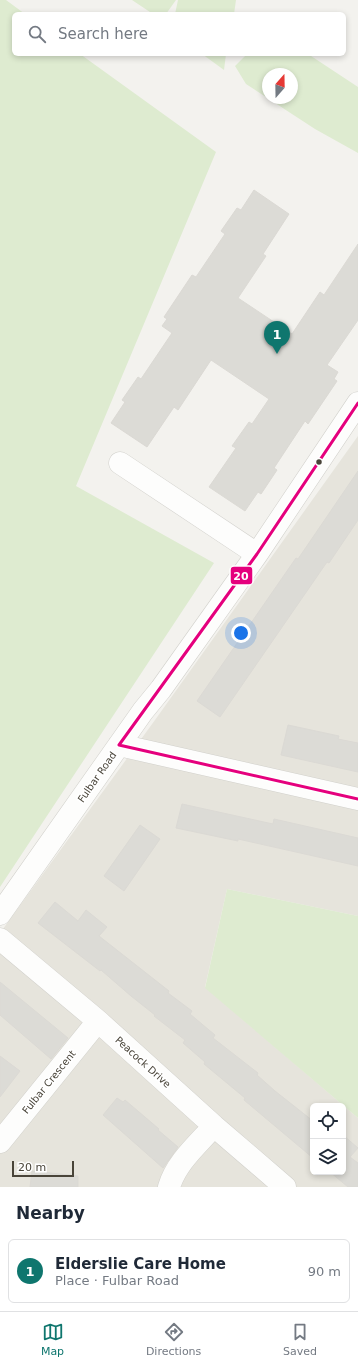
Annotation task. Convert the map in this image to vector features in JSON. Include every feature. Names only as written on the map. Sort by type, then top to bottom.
[{"type":"street","name":"Fulbar Road","points":[[0,914],[119,745],[161,689],[257,554],[358,403]]},
{"type":"street","points":[[120,463],[257,554]]},
{"type":"street","points":[[119,745],[358,799]]},
{"type":"street","name":"Peacock Drive","points":[[0,939],[98,1021],[214,1126],[285,1187]]},
{"type":"street","name":"Fulbar Crescent","points":[[0,1142],[98,1021]]},
{"type":"street","points":[[169,1187],[178,1166],[214,1126]]},
{"type":"shaded area","points":[[358,436],[358,916],[227,889],[205,987],[340,1103],[310,1103],[310,1175],[346,1175],[346,1108],[358,1118],[358,1187],[0,1187],[0,933],[155,720]]},
{"type":"green space","points":[[0,0],[6,0],[22,12],[12,12],[12,56],[83,56],[216,152],[76,486],[214,563],[0,887]]},
{"type":"green space","points":[[132,0],[176,0],[167,12],[150,12]]},
{"type":"green space","points":[[178,0],[236,0],[234,12],[175,12]]},
{"type":"green space","points":[[205,56],[226,56],[224,70]]},
{"type":"green space","points":[[245,56],[311,56],[358,87],[358,153],[315,129],[277,104],[298,104],[298,68],[262,68],[262,94],[246,84],[235,66]]},
{"type":"green space","points":[[227,889],[358,916],[358,1118],[346,1108],[346,1103],[340,1103],[205,988]]},
{"type":"building","points":[[254,190],[289,214],[263,254],[266,256],[238,298],[292,334],[320,292],[324,295],[358,244],[358,320],[327,365],[338,372],[334,379],[337,381],[308,424],[305,421],[274,468],[277,470],[261,494],[258,492],[245,511],[209,487],[236,448],[232,446],[249,422],[252,424],[269,399],[211,360],[178,410],[174,407],[147,447],[111,423],[125,402],[122,400],[138,377],[141,379],[172,333],[162,326],[167,319],[164,317],[192,275],[196,277],[225,234],[221,231],[237,208],[241,210]]},
{"type":"building","points":[[358,471],[358,520],[329,563],[327,562],[220,717],[197,701],[296,558],[298,559]]},
{"type":"building","points":[[288,725],[339,736],[338,739],[358,743],[358,772],[281,755]]},
{"type":"building","points":[[182,804],[273,824],[274,819],[358,838],[358,866],[238,839],[238,841],[176,828]]},
{"type":"building","points":[[140,825],[160,839],[124,891],[104,876]]},
{"type":"building","points":[[55,902],[78,921],[86,910],[107,927],[99,936],[169,991],[168,993],[192,1011],[190,1014],[215,1035],[213,1038],[258,1073],[257,1075],[275,1091],[310,1119],[310,1155],[204,1064],[205,1062],[183,1043],[185,1040],[154,1016],[155,1015],[101,970],[100,971],[38,923]]},
{"type":"building","points":[[0,982],[68,1038],[51,1059],[0,1015]]},
{"type":"building","points":[[0,1056],[20,1071],[0,1097]]},
{"type":"building","points":[[117,1098],[123,1102],[125,1100],[178,1147],[163,1168],[103,1115]]},
{"type":"building","points":[[346,1138],[358,1148],[350,1157],[358,1163],[358,1187],[348,1187],[334,1175],[346,1175]]},
{"type":"building","points":[[32,1171],[78,1176],[78,1187],[30,1187]]},
{"type":"transit line","name":"20","points":[[119,745],[257,554],[358,403]]},
{"type":"transit line","name":"20","points":[[119,745],[358,799]]},
{"type":"place","name":"Elderslie Care Home","points":[[277,354]]}]
